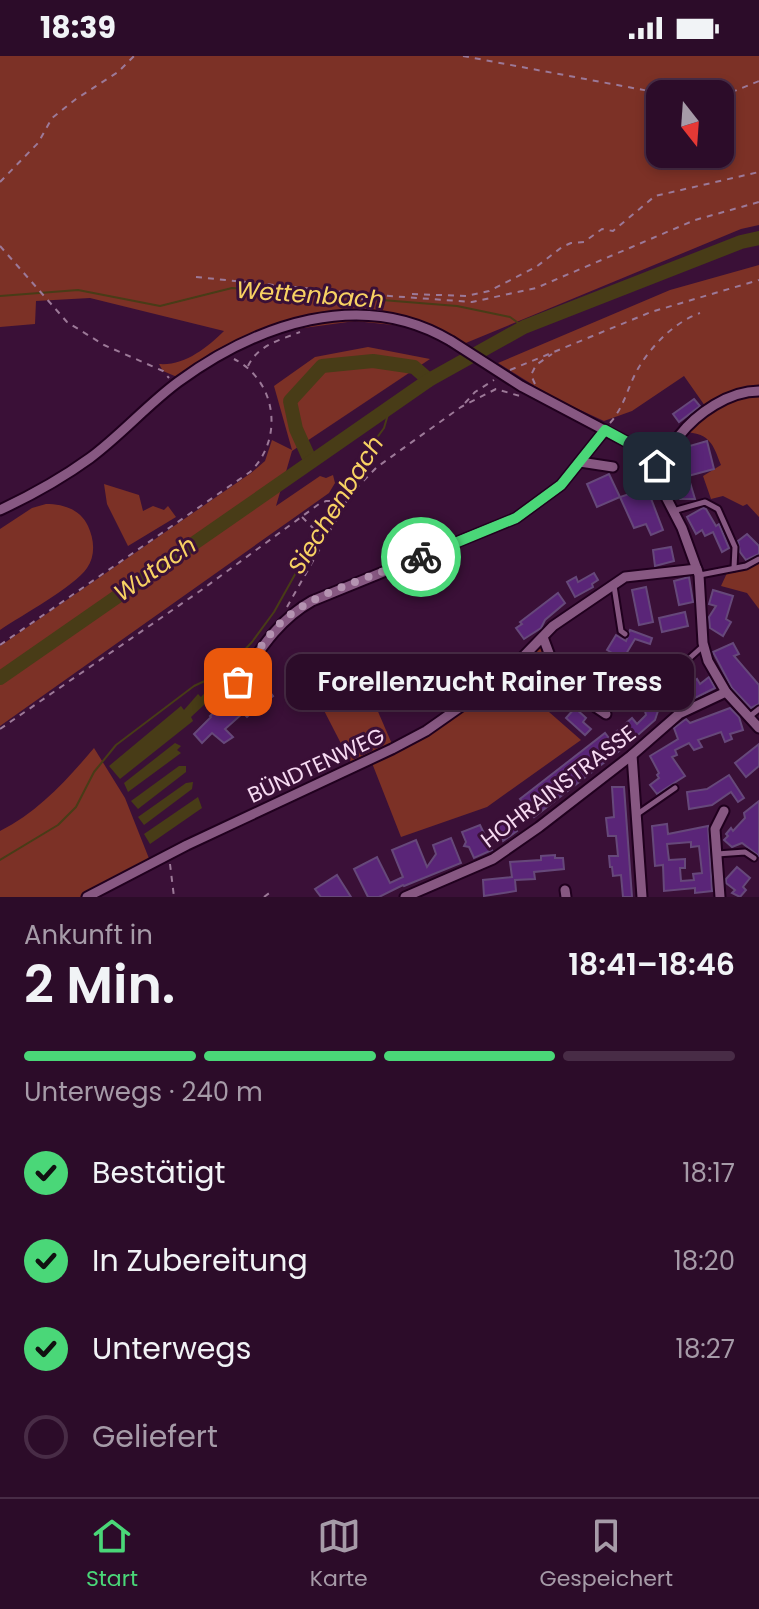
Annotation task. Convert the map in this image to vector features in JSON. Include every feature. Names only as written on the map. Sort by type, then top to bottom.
[{"type":"street","points":[[0,510],[51,486],[93,456],[176,383],[222,352],[258,334],[324,316],[360,314],[407,321],[451,341],[521,386],[627,442],[652,470],[698,572],[708,661],[726,692],[759,728]]},
{"type":"street","points":[[652,470],[682,432],[705,412],[728,398],[759,391]]},
{"type":"street","points":[[238,682],[273,630],[290,614],[312,601],[516,518],[561,485],[605,430]]},
{"type":"street","points":[[580,462],[613,467]]},
{"type":"street","name":"BÜNDTENWEG","points":[[87,897],[426,731],[483,691],[519,661],[553,626],[625,577],[698,572]]},
{"type":"street","points":[[543,637],[560,683],[606,714]]},
{"type":"street","name":"HOHRAINSTRASSE","points":[[405,897],[493,859],[632,755],[679,714],[726,692]]},
{"type":"street","points":[[632,755],[642,897]]},
{"type":"street","points":[[720,897],[715,829],[724,811]]},
{"type":"lane","points":[[673,511],[705,502],[718,509],[735,547],[734,568]]},
{"type":"lane","points":[[698,572],[734,568],[759,559]]},
{"type":"lane","points":[[614,584],[621,631],[625,634]]},
{"type":"lane","points":[[647,684],[682,665],[704,646]]},
{"type":"lane","points":[[749,717],[759,709]]},
{"type":"lane","points":[[636,815],[675,788]]},
{"type":"lane","points":[[717,854],[745,852],[754,858]]},
{"type":"path","points":[[0,182],[38,143],[52,118],[118,72],[134,56]]},
{"type":"path","points":[[463,56],[646,90]]},
{"type":"path","points":[[734,91],[759,81]]},
{"type":"path","points":[[408,296],[415,293],[466,296],[489,291],[536,267],[562,247],[584,242],[602,229],[613,231],[655,196],[759,172]]},
{"type":"path","points":[[196,277],[472,302],[536,288],[695,220],[759,202]]},
{"type":"path","points":[[0,246],[67,322],[104,345],[163,371],[176,383]]},
{"type":"path","points":[[544,399],[531,375],[536,365],[554,353],[651,312],[759,280]]},
{"type":"path","points":[[360,314],[363,294]]},
{"type":"path","points":[[605,430],[621,410],[638,368],[650,352],[675,326],[700,313]]},
{"type":"path","points":[[248,366],[252,357],[269,344],[300,332]]},
{"type":"path","points":[[0,645],[250,472],[262,460],[271,439],[271,407],[265,388],[248,366],[222,352]]},
{"type":"path","points":[[0,729],[302,517],[326,501],[340,502],[349,496],[377,467],[461,407],[496,389],[520,397],[544,399]]},
{"type":"path","points":[[273,630],[349,496]]},
{"type":"path","points":[[302,517],[314,529]]},
{"type":"path","points":[[164,857],[171,866],[174,897]]},
{"type":"path","points":[[264,897],[272,891]]},
{"type":"shaded area","points":[[0,56],[759,56],[759,225],[741,229],[461,345],[412,327],[355,321],[244,336],[210,353],[177,377],[163,371],[159,364],[186,359],[224,331],[90,298],[36,301],[35,324],[0,327]]},
{"type":"shaded area","points":[[759,265],[759,517],[747,504],[743,506],[723,496],[711,499],[703,476],[721,465],[716,451],[706,438],[686,432],[710,413],[684,376],[632,411],[604,421],[554,398],[498,363],[670,290]]},
{"type":"shaded area","points":[[368,347],[430,359],[292,451],[276,506],[320,476],[326,478],[333,475],[335,483],[329,493],[0,726],[0,646],[251,473],[265,461],[272,440],[292,450],[274,386],[315,357]]},
{"type":"shaded area","points":[[104,484],[139,495],[143,511],[153,506],[164,510],[168,506],[176,517],[128,546],[107,504]]},
{"type":"shaded area","points":[[46,504],[70,509],[85,520],[93,542],[92,558],[71,584],[0,630],[0,529],[32,508]]},
{"type":"shaded area","points":[[759,563],[759,609],[747,593],[721,586],[727,573]]},
{"type":"shaded area","points":[[541,646],[561,693],[549,712],[581,740],[487,807],[401,837],[372,763],[418,739],[461,710]]},
{"type":"shaded area","points":[[360,670],[392,744],[351,763],[315,693]]},
{"type":"shaded area","points":[[216,681],[225,690],[209,706],[205,704],[191,717],[193,721],[120,779],[109,766],[181,706],[184,710],[198,694],[201,697]]},
{"type":"shaded area","points":[[175,743],[181,746],[177,750],[181,753],[128,792],[124,783]]},
{"type":"shaded area","points":[[94,748],[125,798],[150,861],[80,897],[0,897],[0,831],[39,805]]},
{"type":"shaded area","points":[[179,766],[186,766],[186,772],[138,809],[131,801]]},
{"type":"shaded area","points":[[193,782],[192,789],[144,825],[138,817],[186,783]]},
{"type":"shaded area","points":[[198,797],[202,808],[150,844],[144,834]]},
{"type":"building","points":[[694,399],[700,406],[679,422],[673,414]]},
{"type":"building","points":[[707,441],[714,469],[688,476],[695,499],[680,499],[668,464],[678,457],[676,453],[679,449]]},
{"type":"building","points":[[609,474],[620,497],[597,507],[587,484]]},
{"type":"building","points":[[647,488],[663,530],[651,535],[646,524],[634,528],[620,497]]},
{"type":"building","points":[[703,508],[716,526],[719,524],[729,548],[722,552],[713,532],[705,536],[702,530],[696,534],[687,517]]},
{"type":"building","points":[[747,534],[759,546],[759,554],[746,560],[740,552],[738,541]]},
{"type":"building","points":[[671,547],[674,561],[655,566],[653,550]]},
{"type":"building","points":[[594,573],[598,580],[592,584],[593,587],[575,597],[567,582],[576,577],[578,582]]},
{"type":"building","points":[[689,577],[693,602],[679,605],[674,581]]},
{"type":"building","points":[[646,587],[653,622],[639,625],[632,590]]},
{"type":"building","points":[[713,590],[733,596],[726,619],[731,622],[723,636],[710,628],[709,617],[716,606],[709,604]]},
{"type":"building","points":[[558,593],[565,603],[545,620],[541,628],[524,639],[516,628],[522,624],[520,622]]},
{"type":"building","points":[[685,612],[688,626],[662,632],[659,618]]},
{"type":"building","points":[[630,630],[652,638],[650,644],[635,639],[623,659],[607,650],[616,635],[626,641]]},
{"type":"building","points":[[733,643],[739,654],[734,656],[759,685],[759,704],[751,708],[732,688],[713,652]]},
{"type":"building","points":[[647,660],[654,668],[639,688],[650,697],[681,681],[684,687],[697,679],[700,684],[709,677],[715,688],[681,705],[675,703],[658,711],[655,720],[623,748],[534,817],[520,799],[605,733],[609,738],[632,718],[637,724],[646,715],[641,694],[631,711],[609,698]]},
{"type":"building","points":[[592,666],[614,678],[604,696],[582,684]]},
{"type":"building","points":[[256,680],[260,686],[263,683],[273,696],[268,700],[265,696],[253,705],[256,709],[247,717],[243,713],[225,729],[233,737],[224,743],[212,733],[202,743],[194,734],[229,699],[234,705],[245,696],[241,691]]},
{"type":"building","points":[[575,708],[586,718],[583,722],[591,729],[585,735],[566,718]]},
{"type":"building","points":[[730,708],[739,717],[743,730],[730,734],[732,739],[725,742],[721,732],[698,740],[702,747],[694,750],[689,743],[675,750],[677,755],[672,757],[685,776],[657,794],[650,785],[659,778],[659,773],[650,756],[678,739],[674,728],[686,719],[690,723]]},
{"type":"building","points":[[759,744],[759,766],[746,777],[735,763]]},
{"type":"building","points":[[729,775],[744,798],[738,802],[731,792],[712,805],[689,809],[687,792],[707,789]]},
{"type":"building","points":[[612,787],[624,787],[632,897],[623,897],[621,875],[613,876],[610,867],[609,856],[618,856],[616,836],[608,836],[606,818],[614,817]]},
{"type":"building","points":[[759,801],[759,856],[742,843],[732,847],[724,840],[731,828],[733,831],[745,818],[744,813]]},
{"type":"building","points":[[508,818],[516,822],[514,827],[517,831],[503,841],[495,825]]},
{"type":"building","points":[[667,824],[668,834],[708,826],[712,891],[695,893],[695,888],[664,891],[663,865],[655,866],[652,826]],"holes":[[[691,842],[691,847],[699,846],[702,873],[693,874],[694,880],[681,881],[680,868],[685,868],[685,859],[669,860],[667,844]]]},
{"type":"building","points":[[480,825],[492,850],[474,858],[469,847],[464,846],[466,842],[462,832]]},
{"type":"building","points":[[451,838],[461,863],[379,897],[368,897],[354,869],[377,857],[390,883],[403,877],[392,850],[416,840],[427,867],[436,854],[433,845]]},
{"type":"building","points":[[555,855],[555,858],[563,858],[564,869],[534,872],[535,879],[515,880],[516,891],[484,896],[483,880],[512,877],[510,862],[541,860],[541,856]]},
{"type":"building","points":[[737,867],[750,878],[740,897],[732,893],[735,890],[726,883]]},
{"type":"building","points":[[337,875],[351,897],[321,897],[315,889]]},
{"type":"waterway","name":"Wutach","points":[[0,678],[429,380],[524,327],[741,242],[759,238]]},
{"type":"waterway","name":"Wettenbach","points":[[0,296],[78,290],[160,306],[232,288],[457,306],[510,317],[524,327]]},
{"type":"waterway","name":"Wutach","points":[[310,460],[296,429],[290,401],[322,366],[373,361],[414,367],[429,380]]},
{"type":"waterway","name":"Siechenbach","points":[[0,860],[58,825],[76,807],[94,772],[116,745],[194,686],[224,672],[252,642],[274,612],[354,469],[384,428],[391,404]]},
{"type":"way so far","points":[[238,682],[273,630],[290,614],[312,601],[421,557]]},
{"type":"place","name":"Forellenzucht Rainer Tress","points":[[238,682]]},
{"type":"route","points":[[421,557],[516,518],[561,485],[605,430],[627,442],[652,470],[657,466]]}]
